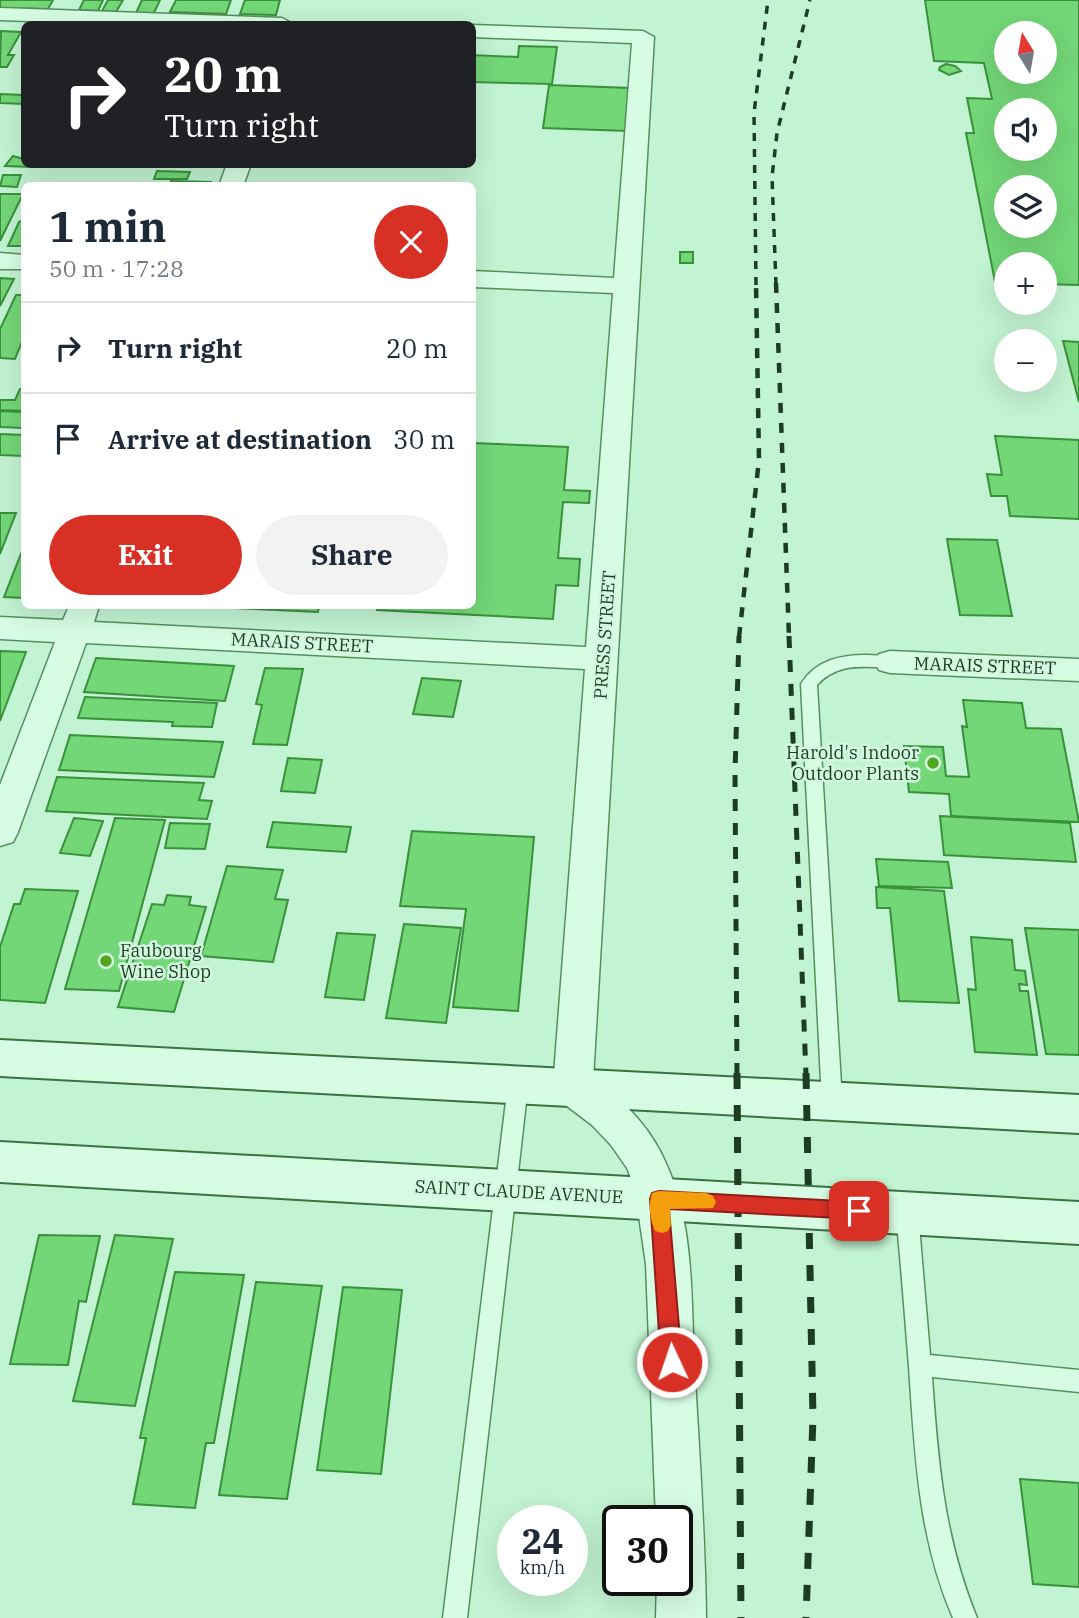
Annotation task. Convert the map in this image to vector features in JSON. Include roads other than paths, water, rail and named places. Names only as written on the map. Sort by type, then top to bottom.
[{"type":"main road","points":[[0,1058],[1079,1114]]},
{"type":"main road","name":"SAINT CLAUDE AVENUE","points":[[0,1163],[1079,1223]]},
{"type":"street","points":[[0,13],[288,20]]},
{"type":"street","name":"PRESS STREET","points":[[476,31],[643,37],[625,286],[604,659],[573,1088]]},
{"type":"street","points":[[0,261],[21,262]]},
{"type":"street","points":[[476,279],[625,286]]},
{"type":"street","points":[[0,832],[80,618]]},
{"type":"street","name":"MARAIS STREET","points":[[0,628],[80,618],[604,659]]},
{"type":"street","name":"MARAIS STREET","points":[[890,662],[1079,670]]},
{"type":"street","points":[[573,1088],[604,1108],[620,1126],[648,1168],[659,1199],[668,1284],[681,1618]]},
{"type":"lane","points":[[832,1101],[809,684],[817,673],[845,659],[890,662]]},
{"type":"lane","points":[[455,1618],[518,1085]]},
{"type":"lane","points":[[906,1213],[926,1457],[937,1531],[957,1601],[965,1618]]},
{"type":"lane","points":[[920,1365],[1079,1381]]},
{"type":"railway","points":[[756,285],[754,113],[768,0]]},
{"type":"railway","points":[[776,285],[772,177],[777,133],[810,0]]},
{"type":"railway","points":[[739,637],[759,460],[756,283]]},
{"type":"railway","points":[[776,283],[789,637]]},
{"type":"railway","points":[[737,1075],[735,773],[739,636]]},
{"type":"railway","points":[[789,636],[806,1075]]},
{"type":"railway","points":[[737,1073],[741,1618]]},
{"type":"railway","points":[[806,1073],[813,1417],[806,1618]]},
{"type":"place","name":"Harold's Indoor Outdoor Plants","points":[[933,763]]},
{"type":"place","name":"Faubourg Wine Shop","points":[[106,961]]}]
